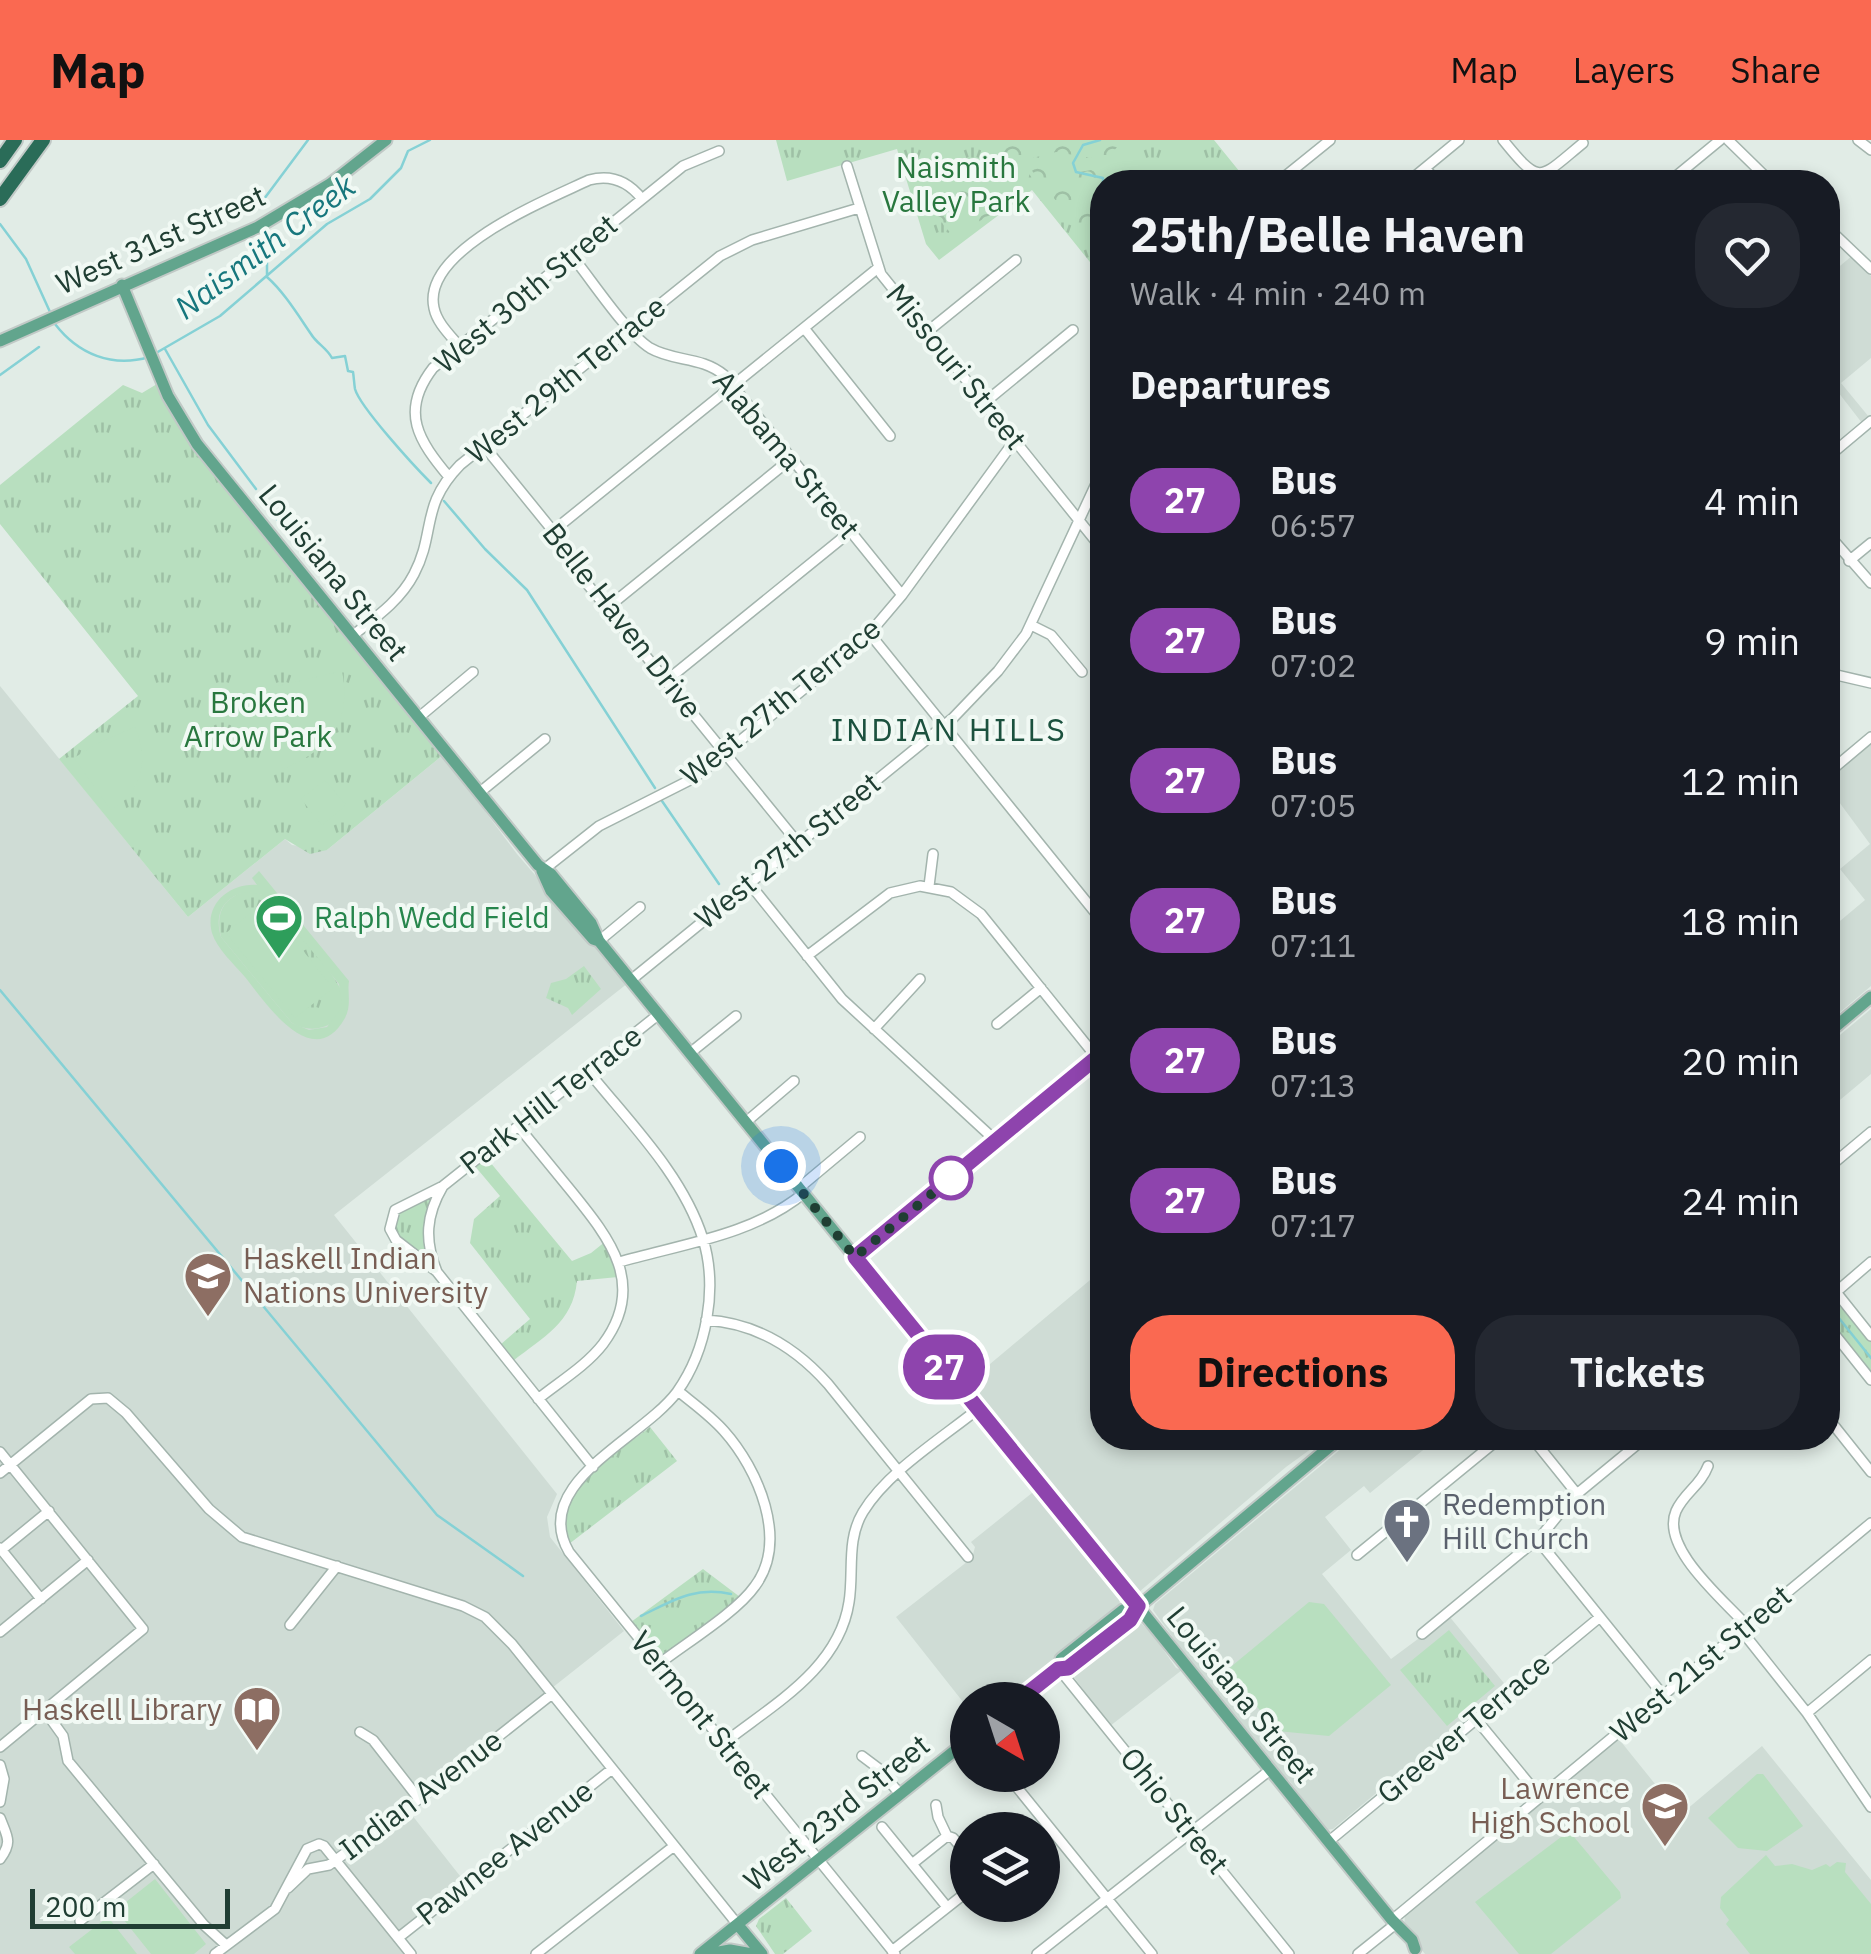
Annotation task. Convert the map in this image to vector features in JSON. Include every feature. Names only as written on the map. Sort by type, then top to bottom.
[{"type":"highway","points":[[0,161],[15,140]]},
{"type":"highway","points":[[0,199],[43,140]]},
{"type":"main road","name":"West 31st Street","points":[[0,341],[280,214],[330,184],[386,140]]},
{"type":"main road","name":"Louisiana Street","points":[[122,285],[159,376],[196,444],[542,871],[551,891],[593,939],[599,940],[1392,1923],[1412,1940],[1417,1951]]},
{"type":"main road","points":[[1840,1023],[1871,998]]},
{"type":"main road","points":[[1042,1682],[1058,1669],[1061,1660],[1122,1610],[1138,1606],[1326,1450]]},
{"type":"main road","name":"West 23rd Street","points":[[704,1954],[950,1754]]},
{"type":"main road","points":[[738,1925],[762,1954]]},
{"type":"main road","points":[[704,1954],[730,1950],[752,1954]]},
{"type":"street","points":[[1293,170],[1330,140]]},
{"type":"street","points":[[1423,170],[1459,140]]},
{"type":"street","points":[[1503,140],[1528,170]]},
{"type":"street","points":[[1684,170],[1720,140]]},
{"type":"street","points":[[1728,140],[1759,170]]},
{"type":"street","points":[[1858,140],[1871,150]]},
{"type":"street","points":[[1550,170],[1583,143]]},
{"type":"street","name":"West 30th Street","points":[[449,478],[420,438],[416,406],[426,377],[683,166],[719,151]]},
{"type":"street","name":"Missouri Street","points":[[846,166],[878,268],[1090,535]]},
{"type":"street","points":[[460,347],[440,323],[433,297],[440,271],[482,235],[589,180],[622,181],[642,198]]},
{"type":"street","name":"West 29th Terrace","points":[[352,636],[396,600],[411,580],[432,506],[449,478],[484,446],[730,250],[859,208]]},
{"type":"street","points":[[1840,240],[1871,270]]},
{"type":"street","name":"Alabama Street","points":[[572,256],[642,342],[661,353],[711,365],[733,386],[902,595]]},
{"type":"street","points":[[927,332],[1016,260]]},
{"type":"street","points":[[553,531],[878,268]]},
{"type":"street","points":[[804,328],[890,436]]},
{"type":"street","points":[[984,402],[1073,330]]},
{"type":"street","points":[[1840,447],[1871,421]]},
{"type":"street","name":"West 27th Terrace","points":[[542,871],[599,826],[683,785],[726,754],[870,634],[1014,440]]},
{"type":"street","name":"Belle Haven Drive","points":[[484,446],[553,531],[607,608],[798,843]]},
{"type":"street","points":[[607,608],[792,458]]},
{"type":"street","name":"West 27th Street","points":[[631,980],[944,725],[998,671],[1031,624],[1090,497]]},
{"type":"street","points":[[666,681],[851,532]]},
{"type":"street","points":[[1849,561],[1871,543]]},
{"type":"street","points":[[1840,549],[1871,583]]},
{"type":"street","points":[[1031,624],[1057,641],[1082,672]]},
{"type":"street","points":[[870,634],[1090,906]]},
{"type":"street","points":[[418,718],[473,672]]},
{"type":"street","points":[[1840,675],[1871,682]]},
{"type":"street","points":[[1840,763],[1871,736]]},
{"type":"street","points":[[480,793],[546,739]]},
{"type":"street","points":[[929,886],[933,854]]},
{"type":"street","points":[[749,883],[842,998],[996,1141]]},
{"type":"street","points":[[808,956],[881,897],[911,886],[951,892],[974,907],[1090,1045]]},
{"type":"street","points":[[599,940],[640,907]]},
{"type":"street","points":[[874,1029],[920,979]]},
{"type":"street","points":[[997,1024],[1040,988]]},
{"type":"street","name":"Park Hill Terrace","points":[[436,1272],[393,1237],[391,1220],[401,1206],[443,1186],[659,1014]]},
{"type":"street","points":[[690,1053],[736,1016]]},
{"type":"street","points":[[855,1257],[1090,1064]]},
{"type":"street","points":[[436,1272],[593,1468],[649,1422],[678,1391],[697,1353],[706,1320],[709,1277],[702,1238],[690,1206],[673,1179],[588,1071]]},
{"type":"street","points":[[746,1122],[794,1081]]},
{"type":"street","points":[[518,1126],[601,1227],[619,1262],[622,1297],[611,1332],[592,1356],[538,1399]]},
{"type":"street","points":[[1840,1158],[1871,1132]]},
{"type":"street","points":[[619,1262],[762,1222],[860,1137]]},
{"type":"street","name":"Park Hill Terrace","points":[[436,1272],[428,1241],[429,1216],[443,1186]]},
{"type":"street","points":[[1840,1289],[1871,1262]]},
{"type":"street","points":[[1840,1304],[1871,1336]]},
{"type":"street","points":[[706,1320],[756,1330],[803,1359],[828,1384],[968,1558]]},
{"type":"street","points":[[1840,1341],[1871,1380]]},
{"type":"street","points":[[660,1664],[754,1588],[766,1565],[770,1542],[762,1496],[742,1455],[722,1428],[678,1391]]},
{"type":"street","points":[[0,1473],[91,1400],[108,1398],[126,1413],[208,1509],[235,1533],[263,1546],[474,1611],[501,1632],[738,1925]]},
{"type":"street","points":[[724,1743],[805,1679],[829,1654],[845,1621],[852,1544],[859,1518],[876,1494],[978,1409]]},
{"type":"street","points":[[1840,1433],[1871,1472]]},
{"type":"street","points":[[1357,1555],[1485,1450]]},
{"type":"street","points":[[1542,1450],[1577,1494]]},
{"type":"street","points":[[1422,1634],[1537,1539],[1577,1494],[1630,1450]]},
{"type":"street","points":[[0,1452],[143,1629],[0,1747]]},
{"type":"street","points":[[1708,1466],[1704,1478],[1678,1508],[1674,1536],[1684,1556],[1807,1713],[1871,1808]]},
{"type":"street","name":"Vermont Street","points":[[593,1468],[572,1486],[564,1500],[560,1518],[569,1552],[894,1952]]},
{"type":"street","points":[[41,1599],[1,1550],[49,1511]]},
{"type":"street","name":"West 21st Street","points":[[1358,1954],[1540,1797],[1871,1523]]},
{"type":"street","points":[[1537,1539],[1664,1695]]},
{"type":"street","points":[[0,1632],[88,1560]]},
{"type":"street","points":[[290,1625],[337,1566]]},
{"type":"street","name":"Greever Terrace","points":[[1328,1842],[1600,1617]]},
{"type":"street","points":[[1807,1713],[1871,1660]]},
{"type":"street","name":"Ohio Street","points":[[1058,1669],[1289,1954]]},
{"type":"street","name":"Indian Avenue","points":[[288,1888],[308,1869],[329,1865],[419,1799],[552,1694]]},
{"type":"street","points":[[45,1711],[64,1736],[68,1761],[204,1924],[226,1945]]},
{"type":"street","points":[[1476,1719],[1540,1797]]},
{"type":"street","points":[[360,1732],[373,1740],[419,1799]]},
{"type":"street","points":[[862,1756],[900,1794]]},
{"type":"street","points":[[0,1765],[4,1779],[0,1802]]},
{"type":"street","name":"Pawnee Avenue","points":[[398,1938],[612,1769]]},
{"type":"street","points":[[1037,1954],[1270,1770]]},
{"type":"street","points":[[1862,1793],[1871,1785]]},
{"type":"street","points":[[936,1804],[947,1836]]},
{"type":"street","points":[[0,1818],[9,1844],[0,1859]]},
{"type":"street","points":[[882,1828],[947,1907]]},
{"type":"street","points":[[912,1864],[947,1836]]},
{"type":"street","name":"Indian Avenue","points":[[215,1954],[270,1914],[307,1850],[319,1844],[335,1860]]},
{"type":"street","points":[[1060,1845],[1152,1954]]},
{"type":"street","points":[[536,1954],[674,1846]]},
{"type":"street","points":[[335,1860],[410,1954]]},
{"type":"street","points":[[80,1921],[154,1864]]},
{"type":"street","points":[[894,1952],[950,1905]]},
{"type":"shaded area","points":[[1853,255],[1871,276],[1871,358],[1841,383],[1869,417],[1862,423],[1840,395],[1840,266]]},
{"type":"shaded area","name":"Haskell Indian Nations University","points":[[0,686],[188,917],[285,839],[292,845],[327,850],[443,755],[517,854],[628,983],[334,1215],[557,1494],[547,1517],[550,1537],[624,1631],[404,1805],[464,1881],[393,1937],[406,1954],[0,1954]]},
{"type":"shaded area","points":[[1871,742],[1871,986],[1840,1012],[1840,921],[1865,900],[1840,869],[1870,844],[1840,803],[1840,768]]},
{"type":"shaded area","points":[[1871,1009],[1871,1074],[1840,1100],[1840,1035]]},
{"type":"shaded area","points":[[1090,1280],[1090,1450],[1309,1450],[1139,1592],[965,1385]]},
{"type":"shaded area","points":[[1340,1450],[1423,1450],[1370,1493],[1364,1486],[1325,1517],[1351,1550],[1322,1574],[1391,1659],[1449,1616],[1508,1688],[1402,1776],[1398,1775],[1327,1830],[1207,1685],[1153,1610],[1155,1604]]},
{"type":"shaded area","points":[[1037,1489],[1118,1595],[1120,1604],[1027,1682],[950,1682],[950,1685],[896,1617],[972,1558],[975,1547],[971,1542]]},
{"type":"shaded area","points":[[1138,1620],[1176,1668],[1182,1670],[1110,1726],[1071,1673]]},
{"type":"shaded area","name":"Lawrence High School","points":[[1618,1738],[1680,1815],[1762,1746],[1871,1880],[1871,1954],[1425,1954],[1404,1928],[1405,1915]]},
{"type":"green space","name":"Naismith Valley Park","points":[[776,140],[1214,140],[1238,170],[1090,170],[1090,262],[1032,190],[939,260],[926,244],[897,149],[787,181]]},
{"type":"green space","points":[[912,140],[1125,140],[1098,159],[1056,152],[1009,164],[991,158],[976,146]]},
{"type":"green space","points":[[940,152],[949,158],[980,160],[999,171],[1025,169],[1033,186],[1023,191],[1007,189],[1002,199],[990,202],[990,215],[971,226],[966,235],[949,231],[934,207],[920,158]]},
{"type":"green space","points":[[1057,159],[1080,172],[1090,170],[1090,243],[1029,167]]},
{"type":"green space","name":"Broken Arrow Park","points":[[157,384],[198,453],[443,755],[327,850],[310,854],[285,839],[188,917],[59,759],[138,696],[0,524],[0,485],[123,385],[142,393]]},
{"type":"green space","points":[[342,671],[344,705],[334,732],[313,753],[283,769],[257,691]]},
{"type":"green space","points":[[135,727],[142,752],[140,774],[130,794],[111,810],[74,758]]},
{"type":"green space","points":[[325,780],[346,805],[322,825],[301,799]]},
{"type":"green space","points":[[259,871],[349,981],[347,1013],[332,1034],[319,1039],[305,1037],[290,1028],[214,939],[211,923],[216,905],[221,897],[237,888],[257,885],[252,878]],"holes":[[[238,894],[260,894],[271,901],[339,984],[342,1007],[327,1027],[309,1030],[292,1023],[221,937],[220,914],[226,903]]]},
{"type":"green space","points":[[243,892],[261,894],[273,903],[337,983],[343,1001],[341,1011],[330,1024],[311,1029],[292,1023],[221,937],[222,909]]},
{"type":"green space","name":"Ralph Wedd Field","points":[[264,902],[333,988],[295,1018],[226,933]]},
{"type":"green space","points":[[584,966],[601,989],[572,1015],[568,1008],[546,998],[551,983],[566,979]]},
{"type":"green space","points":[[485,1156],[572,1261],[606,1241],[618,1277],[577,1281],[570,1308],[563,1318],[513,1361],[500,1345],[530,1319],[470,1243],[474,1219],[500,1196],[474,1165]]},
{"type":"green space","points":[[433,1195],[424,1220],[423,1257],[400,1239],[396,1221],[398,1212]]},
{"type":"green space","points":[[1840,1307],[1871,1341],[1871,1375],[1840,1336]]},
{"type":"green space","points":[[650,1427],[677,1461],[569,1544],[566,1524],[577,1490],[603,1462]]},
{"type":"green space","points":[[703,1569],[740,1597],[666,1654],[658,1654],[631,1622]]},
{"type":"green space","points":[[1309,1602],[1324,1604],[1391,1685],[1329,1736],[1277,1731],[1227,1670]]},
{"type":"green space","points":[[1449,1630],[1495,1686],[1447,1726],[1400,1670]]},
{"type":"green space","points":[[1757,1774],[1763,1774],[1803,1826],[1767,1851],[1738,1848],[1708,1818]]},
{"type":"green space","points":[[1569,1831],[1621,1898],[1551,1954],[1519,1954],[1475,1902]]},
{"type":"green space","points":[[1766,1855],[1775,1866],[1792,1864],[1812,1870],[1826,1864],[1830,1867],[1837,1862],[1846,1863],[1845,1872],[1871,1904],[1871,1954],[1750,1954],[1726,1924],[1729,1920],[1720,1908],[1721,1897]]},
{"type":"green space","points":[[155,1879],[206,1944],[194,1954],[151,1954],[116,1910]]},
{"type":"green space","points":[[786,1898],[812,1931],[783,1954],[775,1954],[756,1926],[759,1919]]},
{"type":"green space","points":[[108,1917],[137,1954],[75,1954],[69,1947]]},
{"type":"waterway","points":[[264,199],[308,140]]},
{"type":"waterway","name":"Naismith Creek","points":[[156,353],[220,316],[327,224],[370,199],[401,168],[408,151],[430,140]]},
{"type":"waterway","name":"Naismith Creek","points":[[1090,175],[1076,172],[1073,163],[1083,145],[1100,140]]},
{"type":"waterway","name":"Naismith Creek","points":[[0,224],[26,259],[50,312]]},
{"type":"waterway","points":[[267,246],[267,277],[332,358],[345,356],[359,398],[431,483]]},
{"type":"waterway","name":"Naismith Creek","points":[[55,324],[74,343],[97,356],[122,361],[149,357]]},
{"type":"waterway","points":[[0,375],[39,347]]},
{"type":"waterway","points":[[165,349],[208,425],[256,489]]},
{"type":"waterway","points":[[444,501],[527,590],[655,788]]},
{"type":"waterway","points":[[267,505],[279,522]]},
{"type":"waterway","points":[[662,801],[719,884]]},
{"type":"waterway","points":[[0,990],[437,1515],[523,1576]]},
{"type":"waterway","points":[[1840,1319],[1871,1358]]},
{"type":"waterway","points":[[641,1616],[694,1593],[731,1594]]},
{"type":"bus line","name":"27","points":[[1042,1682],[1058,1669],[1068,1668],[1130,1620],[1138,1606],[855,1257],[1090,1063]]},
{"type":"place","name":"Ralph Wedd Field","points":[[279,960]]},
{"type":"place","name":"Haskell Indian Nations University","points":[[208,1318]]},
{"type":"place","name":"Redemption Hill Church","points":[[1407,1564]]},
{"type":"place","name":"Haskell Library","points":[[257,1752]]},
{"type":"place","name":"Lawrence High School","points":[[1665,1848]]},
{"type":"district","name":"INDIAN HILLS","points":[[949,730]]},
{"type":"route","points":[[781,1166],[855,1257],[951,1178]]}]
